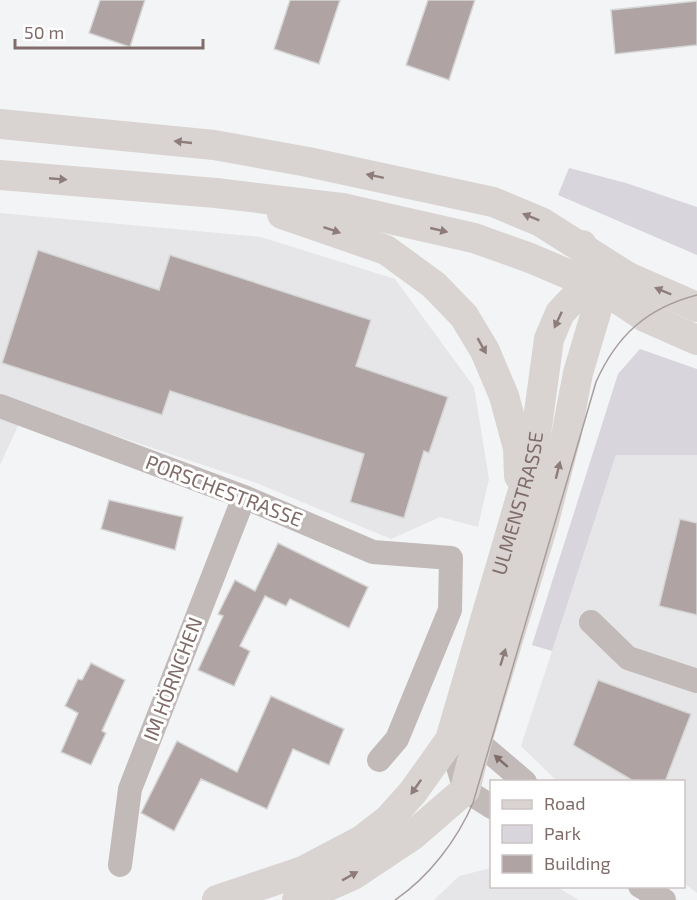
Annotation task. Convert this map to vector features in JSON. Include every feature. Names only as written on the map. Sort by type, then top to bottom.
[{"type":"main road","points":[[0,124],[214,145],[308,162],[493,202],[541,222],[582,245],[645,317],[697,340]]},
{"type":"main road","points":[[0,175],[216,193],[342,208],[474,238],[530,258],[697,307]]},
{"type":"main road","points":[[216,193],[331,229],[386,250],[434,285],[464,316],[485,351],[504,396],[518,448],[519,495]]},
{"type":"main road","name":"ULMENSTRASSE","points":[[465,790],[464,740],[519,495],[532,456],[549,339],[560,313],[577,295],[616,283]]},
{"type":"main road","name":"ULMENSTRASSE","points":[[217,900],[303,871],[362,840],[388,820],[464,740],[543,525],[566,436],[578,373],[616,283]]},
{"type":"main road","points":[[297,900],[353,875],[413,835],[465,790]]},
{"type":"street","name":"PORSCHESTRASSE","points":[[0,406],[244,497],[373,552],[451,558],[450,610],[397,739],[379,760]]},
{"type":"street","name":"IM HÖRNCHEN","points":[[120,865],[130,789],[244,497]]},
{"type":"street","points":[[591,622],[628,658],[697,681]]},
{"type":"street","points":[[464,740],[522,780]]},
{"type":"street","points":[[465,790],[490,806]]},
{"type":"street","points":[[643,888],[664,900]]},
{"type":"shaded area","points":[[0,213],[261,237],[395,279],[474,387],[489,479],[478,527],[440,517],[391,539],[254,482],[27,406],[0,465]]},
{"type":"shaded area","points":[[616,455],[697,455],[697,893],[685,884],[685,780],[556,780],[521,746]]},
{"type":"shaded area","points":[[490,868],[490,888],[559,888],[579,900],[434,900],[459,876]]},
{"type":"green space","points":[[569,168],[626,183],[697,207],[697,255],[558,195]]},
{"type":"green space","points":[[640,349],[697,369],[697,455],[616,455],[552,651],[532,645],[618,374]]},
{"type":"building","points":[[100,0],[145,0],[130,47],[89,33]]},
{"type":"building","points":[[290,0],[340,0],[319,64],[274,49]]},
{"type":"building","points":[[428,0],[475,0],[449,80],[406,65]]},
{"type":"building","points":[[697,1],[697,45],[615,54],[611,10]]},
{"type":"building","points":[[38,250],[159,290],[170,255],[371,320],[356,366],[448,397],[429,453],[424,451],[404,518],[350,502],[364,454],[170,391],[162,415],[2,363]]},
{"type":"building","points":[[109,500],[183,517],[175,550],[101,529]]},
{"type":"building","points":[[680,519],[697,523],[697,615],[659,606]]},
{"type":"building","points":[[278,543],[368,587],[349,628],[290,599],[286,606],[265,596],[240,646],[250,651],[234,686],[198,670],[223,616],[218,614],[235,580],[255,591]]},
{"type":"building","points":[[91,663],[125,680],[102,731],[106,733],[91,765],[61,752],[78,713],[65,706],[78,679],[82,680]]},
{"type":"building","points":[[598,680],[691,714],[666,780],[632,780],[573,745]]},
{"type":"building","points":[[271,696],[344,729],[329,765],[293,749],[267,809],[201,779],[174,831],[141,813],[177,741],[237,772]]},
{"type":"tram line","points":[[395,900],[441,857],[459,831],[473,803],[596,382],[604,365],[624,337],[649,316],[663,307],[697,295]]}]
